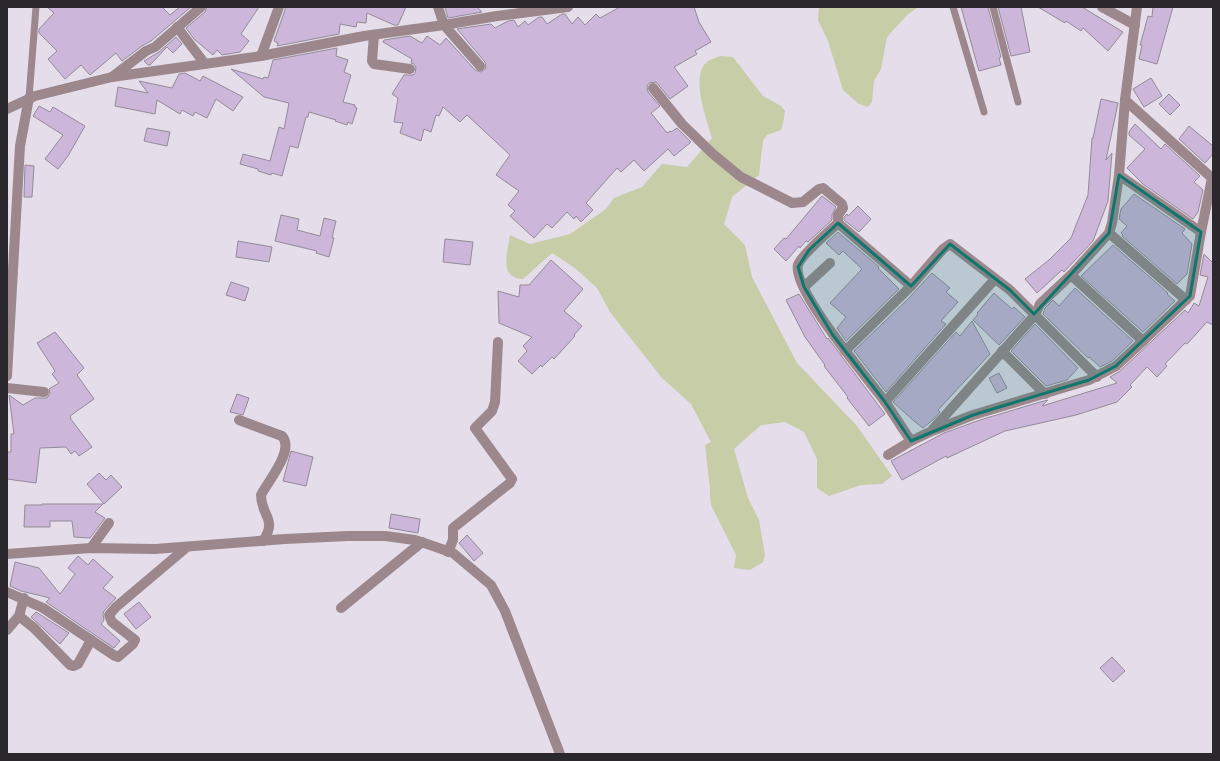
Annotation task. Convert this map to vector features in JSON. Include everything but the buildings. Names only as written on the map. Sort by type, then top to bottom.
[{"type":"street","points":[[112,77],[148,49],[155,47],[201,7]]},
{"type":"street","points":[[261,56],[279,7]]},
{"type":"street","points":[[438,7],[444,25],[480,66]]},
{"type":"street","points":[[7,109],[29,98],[112,77],[261,56],[374,35],[561,7]]},
{"type":"street","points":[[1102,7],[1135,25]]},
{"type":"street","points":[[932,431],[1034,315],[1040,304],[1071,275],[1109,233],[1112,223],[1119,175],[1125,100],[1137,7]]},
{"type":"street","points":[[177,28],[205,64]]},
{"type":"street","points":[[374,35],[372,61],[374,64],[410,68]]},
{"type":"street","points":[[653,88],[682,124],[713,154],[741,177],[792,203],[803,202],[819,189],[823,188],[842,204],[843,208],[838,215],[838,223],[809,250],[799,262],[798,269],[804,287],[832,334],[885,402],[911,441]]},
{"type":"street","points":[[7,376],[20,146],[29,98]]},
{"type":"street","points":[[888,455],[911,441],[973,414],[1097,377],[1116,366],[1186,300],[1191,292],[1212,178],[1125,100]]},
{"type":"street","points":[[1119,175],[1201,232]]},
{"type":"street","points":[[838,223],[911,286]]},
{"type":"street","points":[[1109,233],[1186,300]]},
{"type":"street","points":[[845,351],[911,286],[948,245],[952,246],[1010,290],[1097,377]]},
{"type":"street","points":[[804,287],[830,263]]},
{"type":"street","points":[[1071,275],[1143,341]]},
{"type":"street","points":[[885,402],[995,279]]},
{"type":"street","points":[[448,552],[453,540],[453,528],[510,483],[512,478],[476,428],[492,411],[495,402],[498,342]]},
{"type":"street","points":[[1002,351],[1044,394]]},
{"type":"street","points":[[7,388],[44,392]]},
{"type":"street","points":[[239,420],[282,436],[286,440],[287,446],[285,454],[261,495],[261,501],[270,527],[269,533],[263,541]]},
{"type":"street","points":[[91,548],[108,523]]},
{"type":"street","points":[[7,554],[91,548],[150,549],[348,536],[385,536],[422,542],[452,553],[491,585],[499,598],[534,683],[560,754]]},
{"type":"street","points":[[341,608],[422,542]]},
{"type":"street","points":[[7,592],[24,598],[43,608],[118,657],[133,644],[135,640],[112,622],[110,615],[116,607],[187,547]]},
{"type":"street","points":[[7,630],[19,616],[24,598]]},
{"type":"street","points":[[19,616],[34,628],[70,665],[73,666],[78,664],[91,640]]},
{"type":"lane","points":[[29,98],[36,7]]},
{"type":"lane","points":[[954,7],[984,112]]},
{"type":"lane","points":[[993,7],[1018,102]]},
{"type":"highlighted area","points":[[1119,175],[1201,232],[1190,296],[1116,366],[1089,380],[973,415],[911,441],[885,402],[832,334],[804,287],[798,267],[809,250],[838,223],[911,286],[950,244],[1010,290],[1034,314],[1109,233]]},
{"type":"green space","points":[[819,7],[918,7],[907,15],[887,37],[881,69],[874,81],[872,102],[868,107],[859,104],[843,90],[828,41],[818,20]]},
{"type":"green space","points":[[720,56],[733,57],[763,96],[781,106],[785,111],[781,130],[767,135],[763,141],[759,175],[732,197],[724,224],[745,245],[752,277],[797,363],[857,426],[892,476],[882,484],[861,485],[829,496],[817,488],[817,459],[804,432],[785,422],[761,425],[734,449],[748,498],[759,520],[765,555],[763,562],[750,570],[734,568],[736,555],[711,505],[705,445],[711,442],[691,404],[662,378],[610,312],[597,288],[575,268],[552,253],[523,279],[515,278],[510,274],[506,263],[510,235],[530,244],[570,234],[606,209],[614,198],[642,187],[662,164],[687,167],[712,138],[701,98],[700,76],[708,61]]}]
